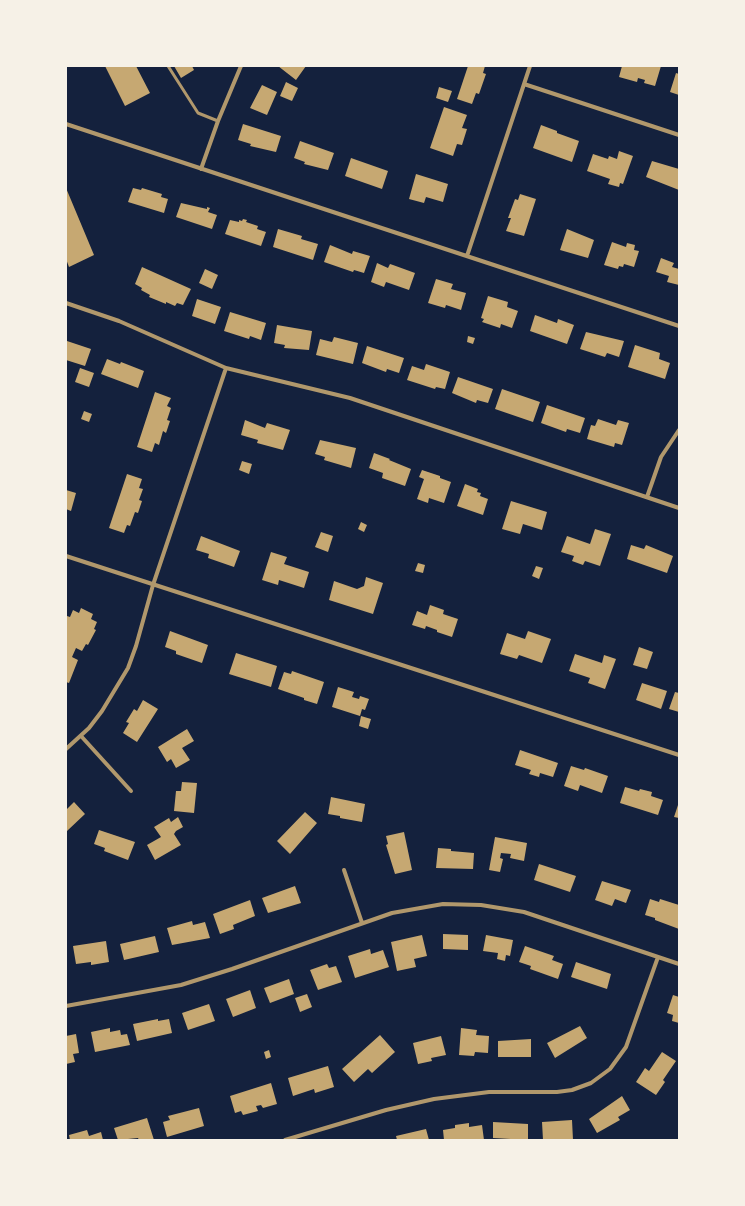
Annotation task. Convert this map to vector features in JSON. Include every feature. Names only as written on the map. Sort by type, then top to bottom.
[{"type":"street","points":[[201,169],[218,121],[241,66]]},
{"type":"street","points":[[467,256],[530,66]]},
{"type":"street","points":[[524,84],[679,135]]},
{"type":"street","points":[[66,124],[679,326]]},
{"type":"street","points":[[66,303],[119,321],[226,368],[350,398],[679,508]]},
{"type":"street","points":[[66,749],[89,728],[106,706],[128,668],[136,646],[153,585],[226,368]]},
{"type":"street","points":[[647,497],[661,457],[679,430]]},
{"type":"street","points":[[66,556],[679,755]]},
{"type":"street","points":[[81,736],[131,791]]},
{"type":"street","points":[[344,870],[362,922]]},
{"type":"street","points":[[66,1006],[142,993],[188,983],[362,922],[422,906],[456,904],[490,906],[524,912],[679,964]]},
{"type":"street","points":[[285,1140],[386,1110],[434,1099],[489,1092],[563,1092],[591,1083],[610,1069],[626,1048],[658,957]]},
{"type":"lane","points":[[168,66],[198,112],[218,121]]},
{"type":"building","points":[[105,66],[136,66],[150,93],[125,106]]},
{"type":"building","points":[[174,66],[192,66],[194,70],[181,78]]},
{"type":"building","points":[[278,66],[306,66],[296,80]]},
{"type":"building","points":[[468,66],[485,66],[483,73],[486,74],[479,94],[476,93],[472,104],[457,99]]},
{"type":"building","points":[[622,66],[661,66],[655,86],[644,83],[645,80],[638,78],[637,82],[619,77]]},
{"type":"building","points":[[676,73],[679,74],[679,95],[670,92]]},
{"type":"building","points":[[286,82],[298,88],[292,101],[280,96]]},
{"type":"building","points":[[262,85],[277,92],[267,115],[250,108]]},
{"type":"building","points":[[439,87],[452,91],[448,102],[436,98]]},
{"type":"building","points":[[444,107],[467,115],[462,128],[467,129],[462,145],[457,144],[453,156],[430,148]]},
{"type":"building","points":[[243,124],[281,136],[276,152],[250,146],[251,144],[238,140]]},
{"type":"building","points":[[541,125],[579,141],[572,162],[533,148]]},
{"type":"building","points":[[300,141],[334,153],[328,170],[304,164],[305,162],[294,158]]},
{"type":"building","points":[[619,151],[633,156],[623,184],[620,183],[619,187],[608,184],[610,179],[587,171],[593,154],[608,159],[609,156],[617,159]]},
{"type":"building","points":[[351,158],[388,171],[382,189],[345,176]]},
{"type":"building","points":[[652,161],[679,169],[679,190],[646,177]]},
{"type":"building","points":[[416,174],[448,184],[443,202],[426,197],[424,203],[409,199]]},
{"type":"building","points":[[66,188],[94,255],[69,267],[66,259]]},
{"type":"building","points":[[133,188],[141,190],[142,188],[162,194],[161,197],[168,199],[164,213],[128,202]]},
{"type":"building","points":[[520,194],[536,199],[524,236],[506,231],[511,218],[508,218],[515,199],[518,200]]},
{"type":"building","points":[[181,203],[207,209],[207,207],[210,208],[208,212],[217,215],[212,229],[176,217]]},
{"type":"building","points":[[243,219],[247,220],[246,222],[258,226],[257,229],[266,232],[261,246],[225,234],[230,220],[239,222],[239,220],[242,221]]},
{"type":"building","points":[[278,229],[302,236],[301,239],[318,244],[313,260],[273,247]]},
{"type":"building","points":[[567,229],[594,240],[588,258],[560,250]]},
{"type":"building","points":[[612,242],[626,247],[627,243],[635,245],[634,250],[639,251],[634,267],[624,264],[623,267],[619,266],[618,269],[604,265]]},
{"type":"building","points":[[330,245],[352,254],[353,251],[370,256],[364,273],[354,270],[353,272],[324,262]]},
{"type":"building","points":[[661,258],[674,263],[672,267],[679,269],[679,285],[667,282],[669,276],[656,272]]},
{"type":"building","points":[[377,263],[388,268],[390,264],[415,273],[409,290],[386,282],[384,287],[371,282]]},
{"type":"building","points":[[142,267],[191,289],[183,305],[177,303],[175,306],[166,302],[166,304],[149,297],[150,295],[141,290],[142,288],[135,284]]},
{"type":"building","points":[[205,269],[218,275],[212,289],[199,283]]},
{"type":"building","points":[[436,279],[453,284],[451,289],[466,293],[461,310],[446,305],[445,308],[428,303]]},
{"type":"building","points":[[488,296],[508,302],[507,307],[518,311],[512,328],[501,324],[500,328],[482,322],[484,319],[481,318]]},
{"type":"building","points":[[197,299],[221,307],[215,324],[192,316]]},
{"type":"building","points":[[230,312],[266,323],[261,340],[250,336],[249,339],[224,331]]},
{"type":"building","points":[[535,315],[557,323],[558,319],[574,325],[567,344],[530,331]]},
{"type":"building","points":[[277,325],[312,331],[309,350],[284,348],[285,345],[274,343]]},
{"type":"building","points":[[586,332],[624,341],[619,357],[607,353],[605,357],[580,349]]},
{"type":"building","points":[[468,336],[475,338],[473,344],[467,342]]},
{"type":"building","points":[[334,337],[358,343],[353,364],[316,355],[320,339],[332,342]]},
{"type":"building","points":[[67,341],[91,349],[85,366],[66,360]]},
{"type":"building","points":[[635,345],[660,353],[659,359],[670,363],[665,379],[628,367]]},
{"type":"building","points":[[367,346],[404,358],[399,373],[387,369],[386,372],[362,363]]},
{"type":"building","points":[[107,359],[120,364],[121,362],[144,371],[138,388],[101,374]]},
{"type":"building","points":[[426,364],[450,372],[445,389],[436,387],[435,389],[407,380],[412,366],[424,370]]},
{"type":"building","points":[[80,368],[94,373],[89,387],[75,382]]},
{"type":"building","points":[[458,377],[493,389],[488,403],[477,400],[476,403],[452,393]]},
{"type":"building","points":[[502,389],[540,402],[533,422],[495,409]]},
{"type":"building","points":[[155,392],[171,398],[167,406],[171,408],[167,420],[170,421],[166,433],[163,431],[159,445],[155,443],[152,452],[137,447]]},
{"type":"building","points":[[547,405],[585,418],[580,433],[567,429],[566,432],[541,423]]},
{"type":"building","points":[[84,411],[92,414],[89,422],[81,419]]},
{"type":"building","points":[[598,419],[616,425],[618,420],[629,423],[622,445],[615,443],[614,447],[587,439],[591,425],[595,426]]},
{"type":"building","points":[[245,420],[265,428],[267,423],[290,430],[283,450],[257,443],[258,440],[241,435]]},
{"type":"building","points":[[320,440],[356,448],[351,468],[324,460],[325,457],[315,454]]},
{"type":"building","points":[[374,453],[411,469],[405,486],[382,478],[383,473],[369,468]]},
{"type":"building","points":[[242,461],[252,464],[249,474],[239,470]]},
{"type":"building","points":[[422,470],[440,476],[440,478],[451,482],[444,503],[429,498],[428,503],[417,499],[424,479],[419,477]]},
{"type":"building","points":[[127,474],[142,479],[139,488],[143,489],[139,500],[142,501],[138,513],[135,512],[130,526],[127,525],[124,533],[109,528]]},
{"type":"building","points":[[465,484],[478,489],[477,492],[481,493],[480,496],[488,499],[483,515],[457,506]]},
{"type":"building","points":[[66,490],[76,493],[71,511],[66,509]]},
{"type":"building","points":[[511,501],[547,512],[542,530],[523,524],[520,534],[502,529]]},
{"type":"building","points":[[361,522],[367,525],[364,532],[358,529]]},
{"type":"building","points":[[595,529],[611,534],[600,566],[585,561],[583,565],[572,561],[574,556],[561,552],[567,536],[590,544]]},
{"type":"building","points":[[321,532],[333,536],[328,552],[315,547]]},
{"type":"building","points":[[201,536],[240,551],[234,567],[208,558],[209,554],[196,550]]},
{"type":"building","points":[[631,545],[644,549],[646,545],[673,556],[667,573],[627,559]]},
{"type":"building","points":[[271,552],[287,557],[284,564],[309,572],[304,588],[279,580],[278,585],[262,580]]},
{"type":"building","points":[[418,563],[425,565],[423,573],[415,571]]},
{"type":"building","points":[[536,566],[543,568],[539,579],[532,576]]},
{"type":"building","points":[[366,577],[383,583],[373,614],[329,600],[334,581],[357,589],[364,586]]},
{"type":"building","points":[[430,605],[444,610],[443,614],[458,619],[452,637],[437,632],[437,630],[426,626],[425,629],[412,625],[417,611],[427,615]]},
{"type":"building","points":[[81,608],[93,614],[91,619],[97,622],[94,629],[96,630],[88,645],[86,644],[82,651],[76,648],[72,657],[78,660],[69,683],[66,682],[66,618],[67,616],[70,617],[73,610],[79,613]]},
{"type":"building","points":[[170,631],[208,645],[202,663],[176,654],[176,651],[165,647]]},
{"type":"building","points":[[528,631],[551,639],[542,663],[519,655],[517,659],[500,654],[507,633],[525,639]]},
{"type":"building","points":[[639,647],[653,652],[647,669],[633,665]]},
{"type":"building","points":[[236,653],[277,666],[271,687],[229,674]]},
{"type":"building","points":[[575,654],[602,663],[604,655],[616,659],[605,689],[588,683],[590,678],[569,671]]},
{"type":"building","points":[[292,671],[324,682],[317,704],[278,689],[284,672],[291,674]]},
{"type":"building","points":[[642,683],[667,691],[661,709],[636,700]]},
{"type":"building","points":[[338,687],[354,692],[352,697],[359,699],[360,696],[369,699],[365,710],[362,709],[360,716],[332,707]]},
{"type":"building","points":[[675,692],[679,693],[679,712],[669,709]]},
{"type":"building","points":[[143,700],[158,709],[137,742],[123,733],[129,723],[126,722],[134,709],[137,711]]},
{"type":"building","points":[[361,716],[371,719],[368,729],[359,726]]},
{"type":"building","points":[[187,729],[194,741],[182,748],[190,760],[176,768],[171,759],[167,762],[158,747]]},
{"type":"building","points":[[520,750],[558,763],[553,777],[540,773],[539,777],[529,774],[531,770],[515,765]]},
{"type":"building","points":[[571,766],[584,770],[585,768],[608,776],[602,793],[580,785],[578,791],[564,786]]},
{"type":"building","points":[[182,782],[197,783],[194,813],[174,811],[176,791],[181,791]]},
{"type":"building","points":[[625,787],[639,791],[640,789],[652,792],[651,796],[663,800],[658,815],[620,803]]},
{"type":"building","points":[[331,797],[365,804],[362,822],[328,814]]},
{"type":"building","points":[[74,802],[85,814],[67,831],[66,810]]},
{"type":"building","points":[[679,802],[679,818],[674,817]]},
{"type":"building","points":[[305,812],[317,823],[290,854],[277,841]]},
{"type":"building","points":[[178,817],[183,827],[174,834],[181,845],[155,860],[147,845],[161,837],[154,827],[169,818],[171,822]]},
{"type":"building","points":[[99,830],[135,842],[128,860],[104,851],[105,848],[94,844]]},
{"type":"building","points":[[404,832],[412,870],[395,874],[386,845],[388,844],[386,836]]},
{"type":"building","points":[[495,837],[527,843],[524,861],[510,858],[511,854],[501,853],[500,858],[503,859],[500,872],[489,870]]},
{"type":"building","points":[[438,848],[474,853],[473,869],[436,868]]},
{"type":"building","points":[[539,864],[576,876],[570,892],[534,880]]},
{"type":"building","points":[[602,881],[631,890],[626,903],[615,899],[612,906],[595,900]]},
{"type":"building","points":[[295,886],[301,903],[268,913],[262,898]]},
{"type":"building","points":[[650,899],[659,902],[660,899],[679,905],[679,929],[645,915]]},
{"type":"building","points":[[250,900],[255,916],[233,925],[234,929],[220,934],[213,914]]},
{"type":"building","points":[[192,921],[193,925],[205,922],[210,938],[172,945],[167,928]]},
{"type":"building","points":[[443,934],[468,935],[468,950],[443,949]]},
{"type":"building","points":[[422,935],[427,956],[414,959],[416,967],[397,971],[391,942]]},
{"type":"building","points":[[486,935],[513,940],[510,956],[506,955],[505,961],[497,959],[498,953],[483,951]]},
{"type":"building","points":[[155,936],[159,952],[124,960],[120,944]]},
{"type":"building","points":[[106,941],[109,962],[91,965],[91,962],[76,964],[73,946]]},
{"type":"building","points":[[525,946],[554,956],[552,960],[563,964],[558,979],[530,969],[531,966],[519,962]]},
{"type":"building","points":[[370,949],[371,954],[383,950],[389,967],[355,978],[348,956]]},
{"type":"building","points":[[576,962],[611,974],[607,989],[571,977]]},
{"type":"building","points":[[327,964],[329,968],[336,966],[342,982],[318,990],[310,970]]},
{"type":"building","points":[[289,979],[294,994],[270,1003],[264,988]]},
{"type":"building","points":[[250,990],[256,1008],[233,1017],[226,999]]},
{"type":"building","points":[[307,994],[312,1007],[300,1012],[295,998]]},
{"type":"building","points":[[673,995],[679,997],[679,1023],[672,1021],[673,1015],[667,1013]]},
{"type":"building","points":[[209,1004],[215,1021],[188,1030],[182,1013]]},
{"type":"building","points":[[158,1019],[158,1021],[169,1019],[172,1033],[137,1041],[133,1024]]},
{"type":"building","points":[[580,1026],[587,1038],[555,1058],[547,1043]]},
{"type":"building","points":[[110,1028],[110,1032],[120,1030],[121,1035],[127,1034],[130,1045],[95,1052],[91,1032]]},
{"type":"building","points":[[461,1028],[477,1030],[476,1035],[489,1036],[488,1053],[475,1052],[474,1056],[459,1055]]},
{"type":"building","points":[[76,1034],[79,1053],[73,1054],[75,1062],[66,1064],[66,1036]]},
{"type":"building","points":[[380,1035],[395,1052],[372,1073],[368,1069],[354,1082],[342,1069]]},
{"type":"building","points":[[441,1036],[446,1055],[431,1058],[432,1061],[418,1064],[413,1043]]},
{"type":"building","points":[[531,1039],[531,1057],[498,1057],[498,1041]]},
{"type":"building","points":[[269,1050],[271,1057],[266,1059],[264,1052]]},
{"type":"building","points":[[662,1052],[676,1061],[663,1080],[665,1082],[656,1095],[636,1082],[645,1068],[649,1071]]},
{"type":"building","points":[[328,1066],[334,1087],[315,1093],[314,1089],[293,1096],[288,1078]]},
{"type":"building","points":[[271,1083],[277,1104],[263,1108],[261,1105],[256,1106],[258,1111],[243,1115],[241,1111],[235,1113],[230,1096]]},
{"type":"building","points":[[622,1096],[630,1110],[618,1117],[620,1120],[597,1133],[589,1119]]},
{"type":"building","points":[[199,1108],[204,1126],[167,1137],[163,1122],[170,1120],[168,1116]]},
{"type":"building","points":[[147,1118],[154,1140],[139,1140],[138,1138],[118,1140],[114,1128]]},
{"type":"building","points":[[572,1120],[573,1140],[543,1140],[542,1122]]},
{"type":"building","points":[[493,1122],[528,1124],[528,1140],[493,1138]]},
{"type":"building","points":[[469,1123],[469,1127],[482,1125],[484,1140],[444,1140],[443,1130],[455,1128],[455,1125]]},
{"type":"building","points":[[426,1129],[429,1140],[397,1140],[396,1136]]},
{"type":"building","points":[[87,1130],[89,1136],[101,1132],[103,1140],[70,1140],[69,1135]]}]
